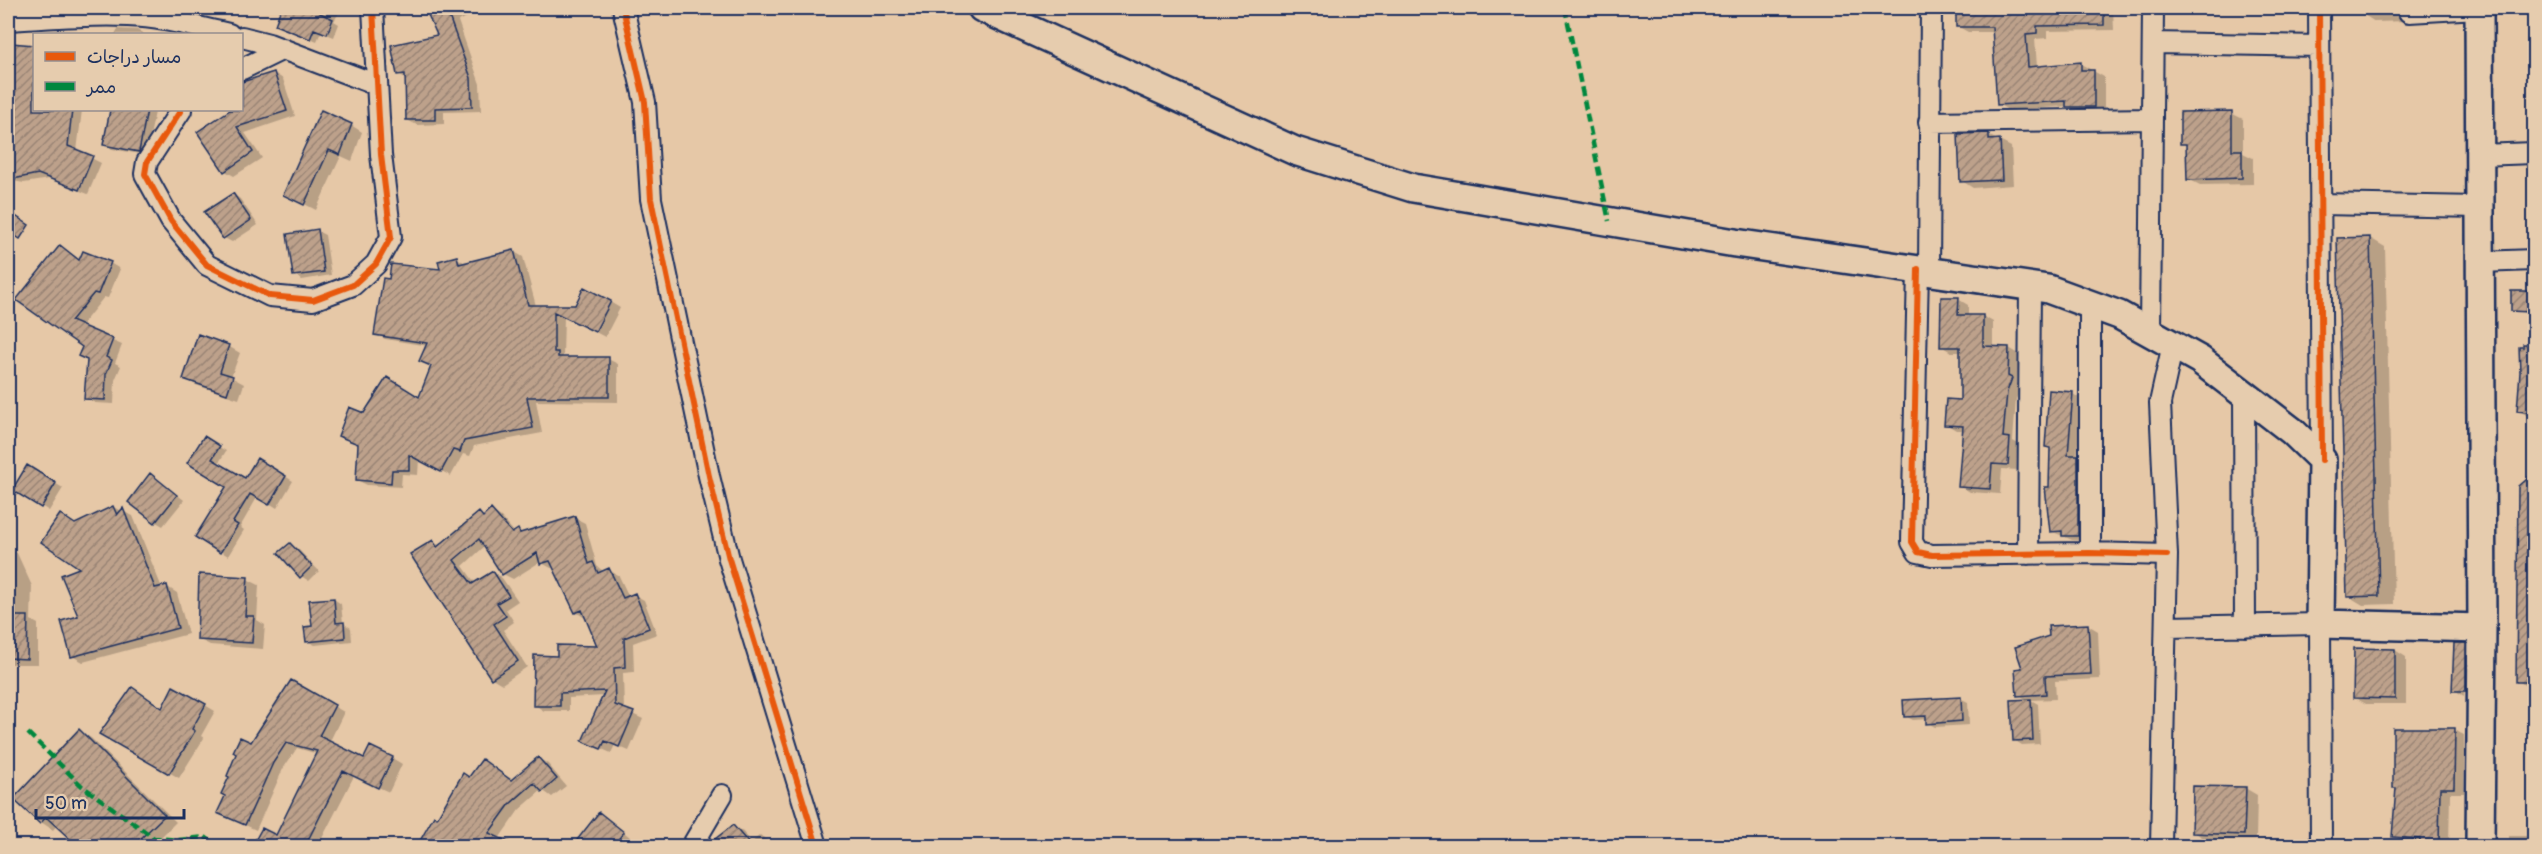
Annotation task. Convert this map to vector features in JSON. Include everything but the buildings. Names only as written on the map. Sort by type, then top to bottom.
[{"type":"main road","points":[[982,8],[1295,150],[1413,188],[1735,243],[2048,289],[2119,315],[2200,360],[2292,431],[2322,460],[2320,624],[2482,628]]},
{"type":"main road","points":[[2478,8],[2482,628],[2480,846]]},
{"type":"street","points":[[180,111],[147,162],[145,174],[171,221],[207,265],[270,296],[313,300],[353,285],[376,264],[391,237],[381,155],[373,8]]},
{"type":"street","points":[[623,8],[645,102],[651,199],[709,476],[729,559],[817,846]]},
{"type":"street","points":[[1931,8],[1929,122],[1912,542],[1918,552],[1932,555],[2090,553],[2167,555]]},
{"type":"street","points":[[2153,8],[2152,119],[2167,555],[2161,846]]},
{"type":"street","points":[[2319,8],[2322,460]]},
{"type":"street","points":[[2409,8],[2409,12],[2478,8]]},
{"type":"street","points":[[8,20],[74,16],[130,16],[186,24],[225,33]]},
{"type":"street","points":[[243,38],[283,49],[377,85]]},
{"type":"street","points":[[2153,43],[2319,46]]},
{"type":"street","points":[[243,69],[283,49]]},
{"type":"street","points":[[1929,122],[2152,119]]},
{"type":"street","points":[[2479,156],[2535,153]]},
{"type":"street","points":[[2320,204],[2480,207]]},
{"type":"street","points":[[2480,262],[2535,260]]},
{"type":"street","points":[[2028,554],[2030,286]]},
{"type":"street","points":[[2090,304],[2090,553]]},
{"type":"street","points":[[2244,394],[2245,626]]},
{"type":"street","points":[[2167,627],[2320,624],[2320,846]]},
{"type":"street","points":[[692,846],[722,795]]},
{"type":"marked path","points":[[1565,8],[1609,221]]},
{"type":"marked path","points":[[28,733],[82,786],[154,838],[180,840],[205,837],[217,846]]},
{"type":"cycle path","points":[[180,111],[147,162],[145,174],[171,221],[207,265],[270,296],[313,300],[353,285],[376,264],[391,237],[381,155],[373,8]]},
{"type":"cycle path","points":[[623,8],[645,102],[651,199],[709,476],[729,559],[817,846]]},
{"type":"cycle path","points":[[2319,8],[2322,460]]},
{"type":"cycle path","points":[[1918,269],[1912,542],[1918,552],[1932,555],[2090,553],[2167,555]]}]
